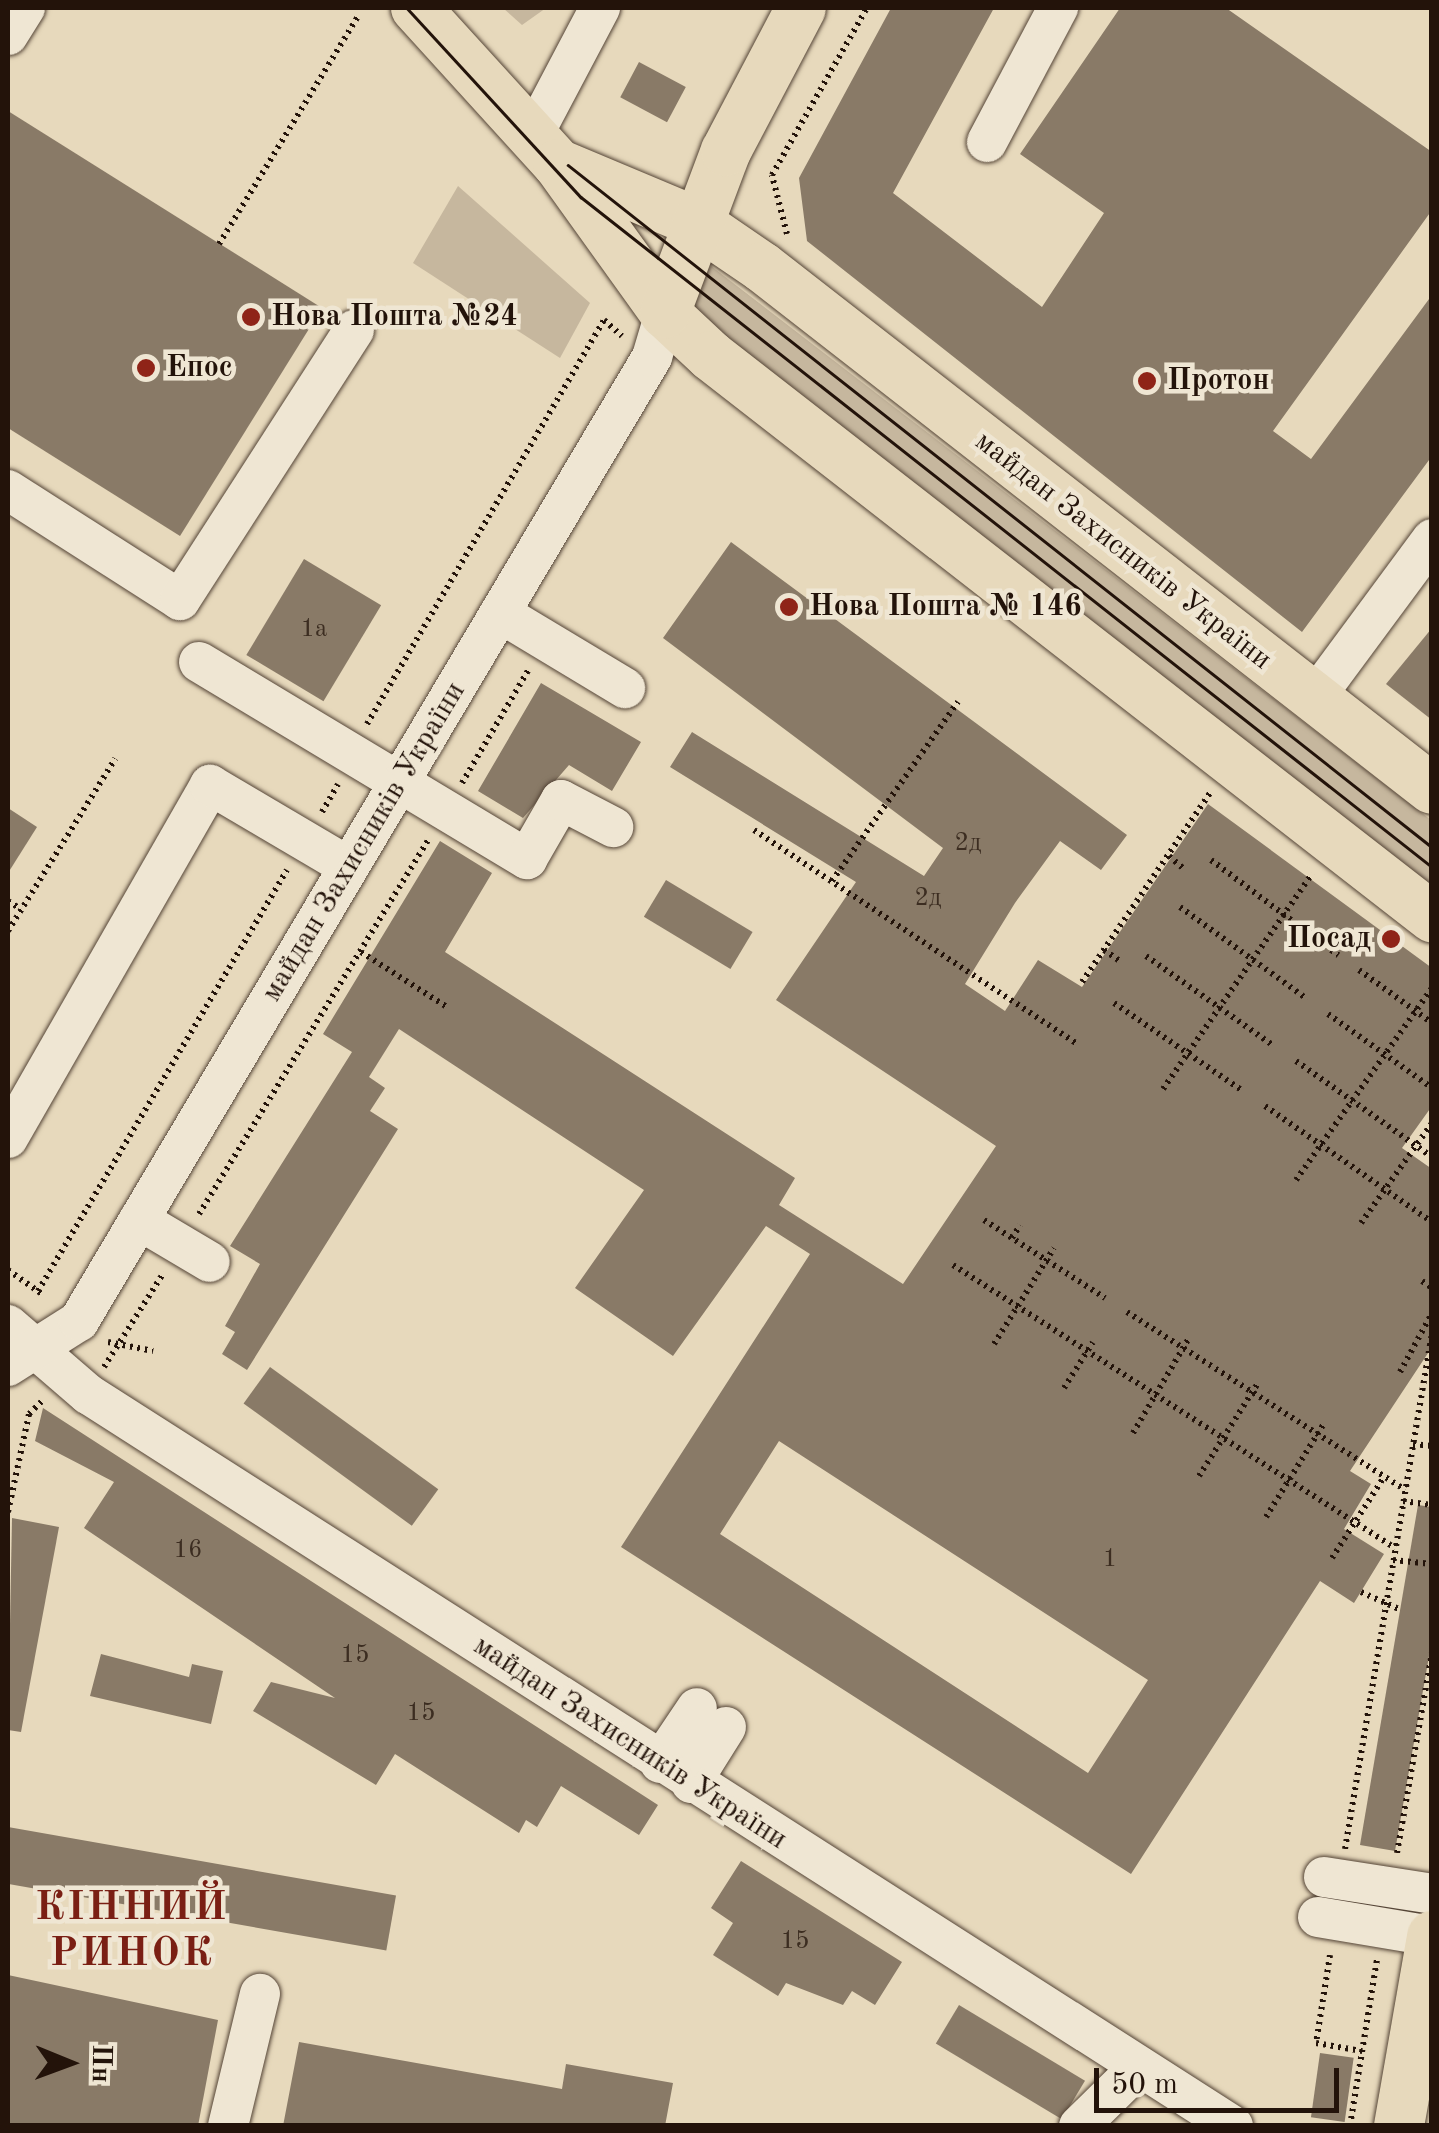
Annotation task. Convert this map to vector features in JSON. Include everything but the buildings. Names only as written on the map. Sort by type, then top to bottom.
[{"type":"main road","points":[[416,8],[546,150],[644,325],[1003,589],[1432,917]]},
{"type":"main road","points":[[644,325],[801,8]]},
{"type":"main road","name":"майдан Захисників України","points":[[546,150],[696,222],[1432,789]]},
{"type":"main road","points":[[1399,2126],[1432,1936]]},
{"type":"street","points":[[8,35],[25,8]]},
{"type":"street","points":[[546,150],[600,8]]},
{"type":"street","points":[[987,142],[1058,8]]},
{"type":"street","name":"майдан Захисників України","points":[[17,1346],[79,1322],[652,357],[644,325]]},
{"type":"street","points":[[8,490],[180,600],[354,330]]},
{"type":"street","points":[[1313,700],[1432,539]]},
{"type":"street","points":[[500,613],[625,688]]},
{"type":"street","points":[[199,662],[527,859],[561,800],[613,827]]},
{"type":"street","points":[[8,1138],[210,785],[349,867]]},
{"type":"street","points":[[139,1220],[196,1253]]},
{"type":"street","name":"майдан Захисників України","points":[[17,1346],[676,1773],[1232,2126]]},
{"type":"street","points":[[676,1773],[712,1718]]},
{"type":"street","points":[[1342,1867],[1432,1894]]},
{"type":"street","points":[[1326,1918],[1432,1936]]},
{"type":"street","points":[[228,2126],[260,1994]]},
{"type":"street","points":[[1079,2126],[1138,2068]]},
{"type":"path","points":[[801,246],[787,235],[772,175],[867,8]]},
{"type":"path","points":[[219,244],[359,15]]},
{"type":"path","points":[[604,320],[644,325]]},
{"type":"path","points":[[116,1346],[196,1253],[360,952],[535,659]]},
{"type":"path","points":[[832,881],[958,702]]},
{"type":"path","points":[[8,930],[116,759]]},
{"type":"path","points":[[1082,982],[1216,784]]},
{"type":"path","points":[[754,830],[1076,1042]]},
{"type":"path","points":[[1169,856],[1184,869]]},
{"type":"path","points":[[1212,860],[1338,955]]},
{"type":"path","points":[[1163,1088],[1316,869]]},
{"type":"path","points":[[8,901],[21,909]]},
{"type":"path","points":[[1180,907],[1307,999]]},
{"type":"path","points":[[1104,950],[1120,962]]},
{"type":"path","points":[[360,952],[447,1008]]},
{"type":"path","points":[[1146,956],[1274,1046]]},
{"type":"path","points":[[1359,970],[1432,1023]]},
{"type":"path","points":[[1296,1180],[1432,988]]},
{"type":"path","points":[[1114,1003],[1243,1092]]},
{"type":"path","points":[[1328,1014],[1432,1088]]},
{"type":"path","points":[[1296,1062],[1432,1157]]},
{"type":"path","points":[[1265,1106],[1432,1222]]},
{"type":"path","points":[[1361,1223],[1432,1122]]},
{"type":"path","points":[[984,1220],[1106,1298]]},
{"type":"path","points":[[1012,1238],[1020,1225]]},
{"type":"path","points":[[994,1344],[1054,1248]]},
{"type":"path","points":[[953,1266],[1395,1548]]},
{"type":"path","points":[[8,1270],[42,1294]]},
{"type":"path","points":[[1081,1282],[1088,1271]]},
{"type":"path","points":[[1422,1281],[1432,1288]]},
{"type":"path","points":[[1127,1312],[1405,1490]]},
{"type":"path","points":[[1400,1372],[1432,1313]]},
{"type":"path","points":[[1148,1325],[1154,1314]]},
{"type":"path","points":[[1342,1867],[1413,1444],[1427,1386],[1432,1332]]},
{"type":"path","points":[[1133,1433],[1189,1338]]},
{"type":"path","points":[[108,1342],[154,1352]]},
{"type":"path","points":[[1064,1388],[1093,1342]]},
{"type":"path","points":[[1217,1369],[1223,1360]]},
{"type":"path","points":[[1199,1476],[1258,1383]]},
{"type":"path","points":[[1282,1411],[1288,1402]]},
{"type":"path","points":[[1266,1518],[1323,1425]]},
{"type":"path","points":[[1348,1453],[1353,1444]]},
{"type":"path","points":[[1413,1444],[1432,1446]]},
{"type":"path","points":[[1332,1558],[1384,1477]]},
{"type":"path","points":[[1403,1501],[1432,1505]]},
{"type":"path","points":[[1394,1560],[1432,1564]]},
{"type":"path","points":[[1361,1592],[1399,1609]]},
{"type":"path","points":[[1378,1860],[1396,1863],[1432,1654]]},
{"type":"path","points":[[1326,1918],[1316,2043],[1362,2050]]},
{"type":"path","points":[[1350,2126],[1382,1928]]},
{"type":"shaded area","points":[[503,8],[546,8],[522,25]]},
{"type":"shaded area","points":[[458,186],[590,303],[560,358],[413,263]]},
{"type":"shaded area","points":[[711,266],[1431,820],[1431,898],[729,347],[687,298]]},
{"type":"tram line","points":[[407,8],[581,197],[1432,867]]},
{"type":"tram line","points":[[568,165],[1432,847]]},
{"type":"place","name":"Нова Пошта №24","points":[[251,317]]},
{"type":"place","name":"Епос","points":[[146,368]]},
{"type":"place","name":"Протон","points":[[1147,381]]},
{"type":"place","name":"Нова Пошта № 146","points":[[789,607]]},
{"type":"place","name":"Посад","points":[[1391,939]]},
{"type":"district","name":"КІННИЙ РИНОК","points":[[132,1932]]}]
